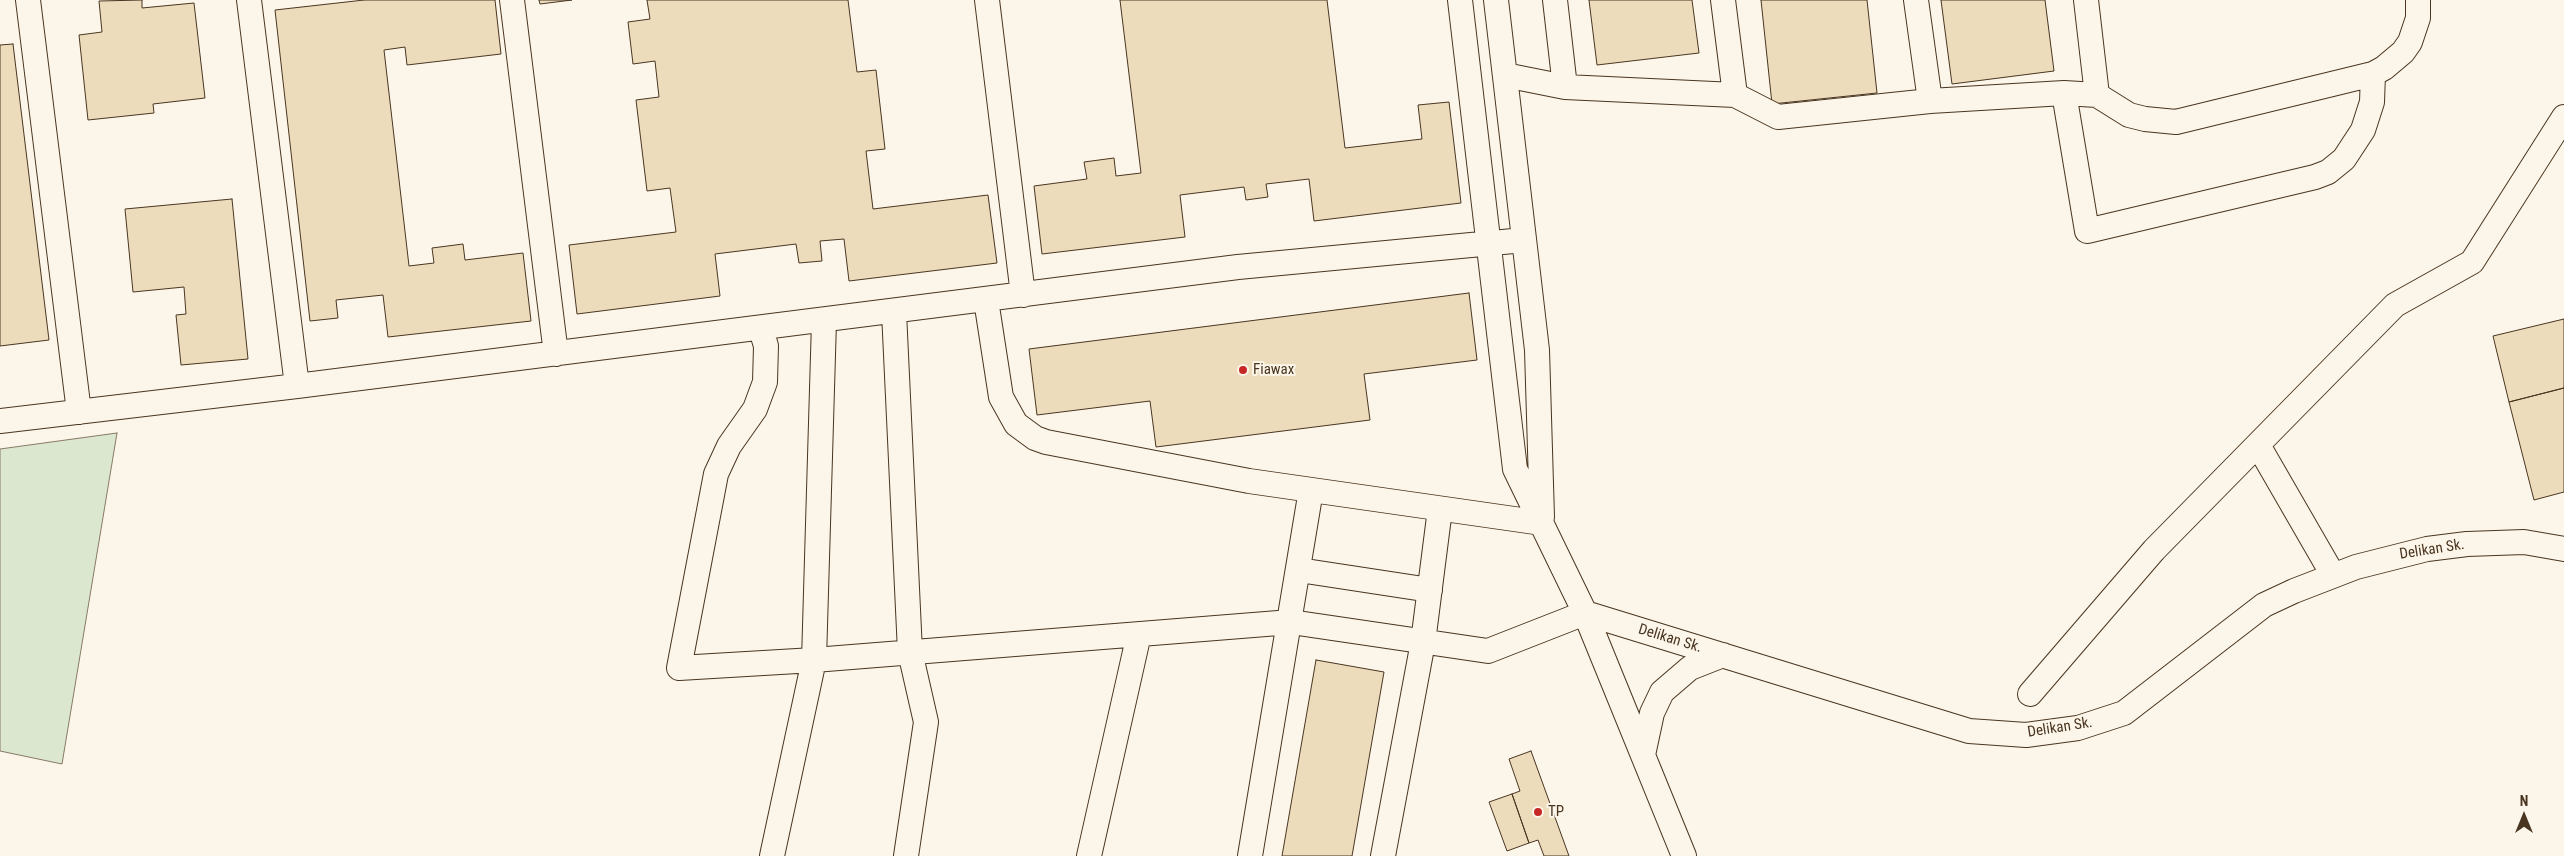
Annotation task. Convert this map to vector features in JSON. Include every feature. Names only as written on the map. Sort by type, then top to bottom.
[{"type":"street","points":[[28,0],[79,412]]},
{"type":"street","points":[[249,0],[297,386]]},
{"type":"street","points":[[512,0],[556,354]]},
{"type":"street","points":[[987,0],[1023,295]]},
{"type":"street","points":[[1460,0],[1515,469],[1585,613],[1684,856]]},
{"type":"street","points":[[1496,0],[1537,350],[1542,523]]},
{"type":"street","points":[[1555,0],[1565,87]]},
{"type":"street","points":[[1723,0],[1735,95]]},
{"type":"street","points":[[1916,0],[1930,101]]},
{"type":"street","points":[[2086,0],[2098,95]]},
{"type":"street","points":[[1505,74],[1565,87],[1735,95],[1778,118],[1930,101],[2064,93],[2098,95],[2130,115],[2152,120],[2176,122],[2372,74],[2394,61],[2410,42],[2418,18],[2418,0]]},
{"type":"street","points":[[2064,93],[2087,231],[2315,177],[2328,172],[2344,159],[2363,130],[2372,102],[2372,74]]},
{"type":"street","points":[[2030,694],[2154,550],[2395,304],[2472,262],[2564,116]]},
{"type":"street","points":[[0,421],[761,329],[1238,268],[1524,240]]},
{"type":"street","points":[[986,300],[1001,397],[1013,420],[1035,438],[1230,478],[1542,523]]},
{"type":"street","points":[[894,312],[910,652],[926,722],[906,856]]},
{"type":"street","points":[[772,856],[814,660],[824,321]]},
{"type":"street","points":[[761,329],[767,355],[766,382],[756,410],[729,446],[716,474],[679,668],[814,660],[1291,622],[1488,651],[1585,613]]},
{"type":"street","points":[[2258,445],[2334,575]]},
{"type":"street","points":[[1250,856],[1312,490]]},
{"type":"street","points":[[1383,856],[1424,642],[1440,508]]},
{"type":"street","name":"Delikan Sk.","points":[[1585,613],[1969,731],[1997,735],[2054,733],[2094,724],[2124,712],[2264,605],[2334,575],[2388,558],[2467,544],[2524,542],[2564,549]]},
{"type":"street","points":[[1299,570],[1430,590]]},
{"type":"street","points":[[1089,856],[1139,634]]},
{"type":"street","points":[[1644,755],[1652,713],[1662,692],[1690,668],[1723,655]]},
{"type":"green space","points":[[117,433],[62,764],[0,751],[0,449]]},
{"type":"building","points":[[142,0],[142,8],[194,3],[205,98],[153,104],[154,113],[88,120],[79,35],[102,32],[99,1]]},
{"type":"building","points":[[364,0],[495,0],[501,54],[407,65],[405,47],[384,50],[409,266],[434,263],[432,248],[463,244],[465,260],[523,253],[531,321],[388,337],[383,295],[336,300],[338,318],[310,321],[275,10]]},
{"type":"building","points":[[539,0],[572,0],[540,4]]},
{"type":"building","points":[[647,0],[848,0],[857,72],[876,70],[885,149],[866,151],[873,209],[988,195],[997,263],[849,281],[844,239],[820,241],[822,261],[799,263],[796,244],[715,254],[720,296],[577,314],[569,245],[676,232],[670,188],[647,191],[636,100],[659,97],[655,61],[633,64],[628,22],[650,19]]},
{"type":"building","points":[[1120,0],[1327,0],[1345,148],[1422,139],[1418,105],[1449,102],[1461,203],[1314,221],[1309,179],[1266,184],[1268,197],[1246,200],[1244,187],[1180,195],[1185,237],[1042,254],[1034,186],[1087,179],[1084,162],[1114,158],[1116,176],[1141,173]]},
{"type":"building","points":[[1589,0],[1692,0],[1699,53],[1597,65]]},
{"type":"building","points":[[1761,0],[1867,0],[1877,93],[1772,104]]},
{"type":"building","points":[[1941,0],[2045,0],[2054,71],[1952,84]]},
{"type":"building","points":[[13,44],[49,340],[0,346],[0,45]]},
{"type":"building","points":[[232,199],[248,359],[181,365],[176,315],[186,314],[184,287],[133,292],[125,209]]},
{"type":"building","points":[[1469,293],[1477,360],[1364,374],[1370,420],[1156,447],[1150,401],[1037,415],[1029,349]]},
{"type":"building","points":[[2564,319],[2564,388],[2509,402],[2493,336]]},
{"type":"building","points":[[2564,388],[2564,492],[2534,500],[2509,402]]},
{"type":"building","points":[[1316,660],[1384,672],[1352,856],[1282,856]]},
{"type":"building","points":[[1531,751],[1569,856],[1544,856],[1538,840],[1529,843],[1512,794],[1520,791],[1509,759]]},
{"type":"building","points":[[1512,794],[1529,843],[1507,851],[1489,802]]},
{"type":"place","name":"Fiawax","points":[[1243,370]]},
{"type":"place","name":"TP","points":[[1538,812]]}]
